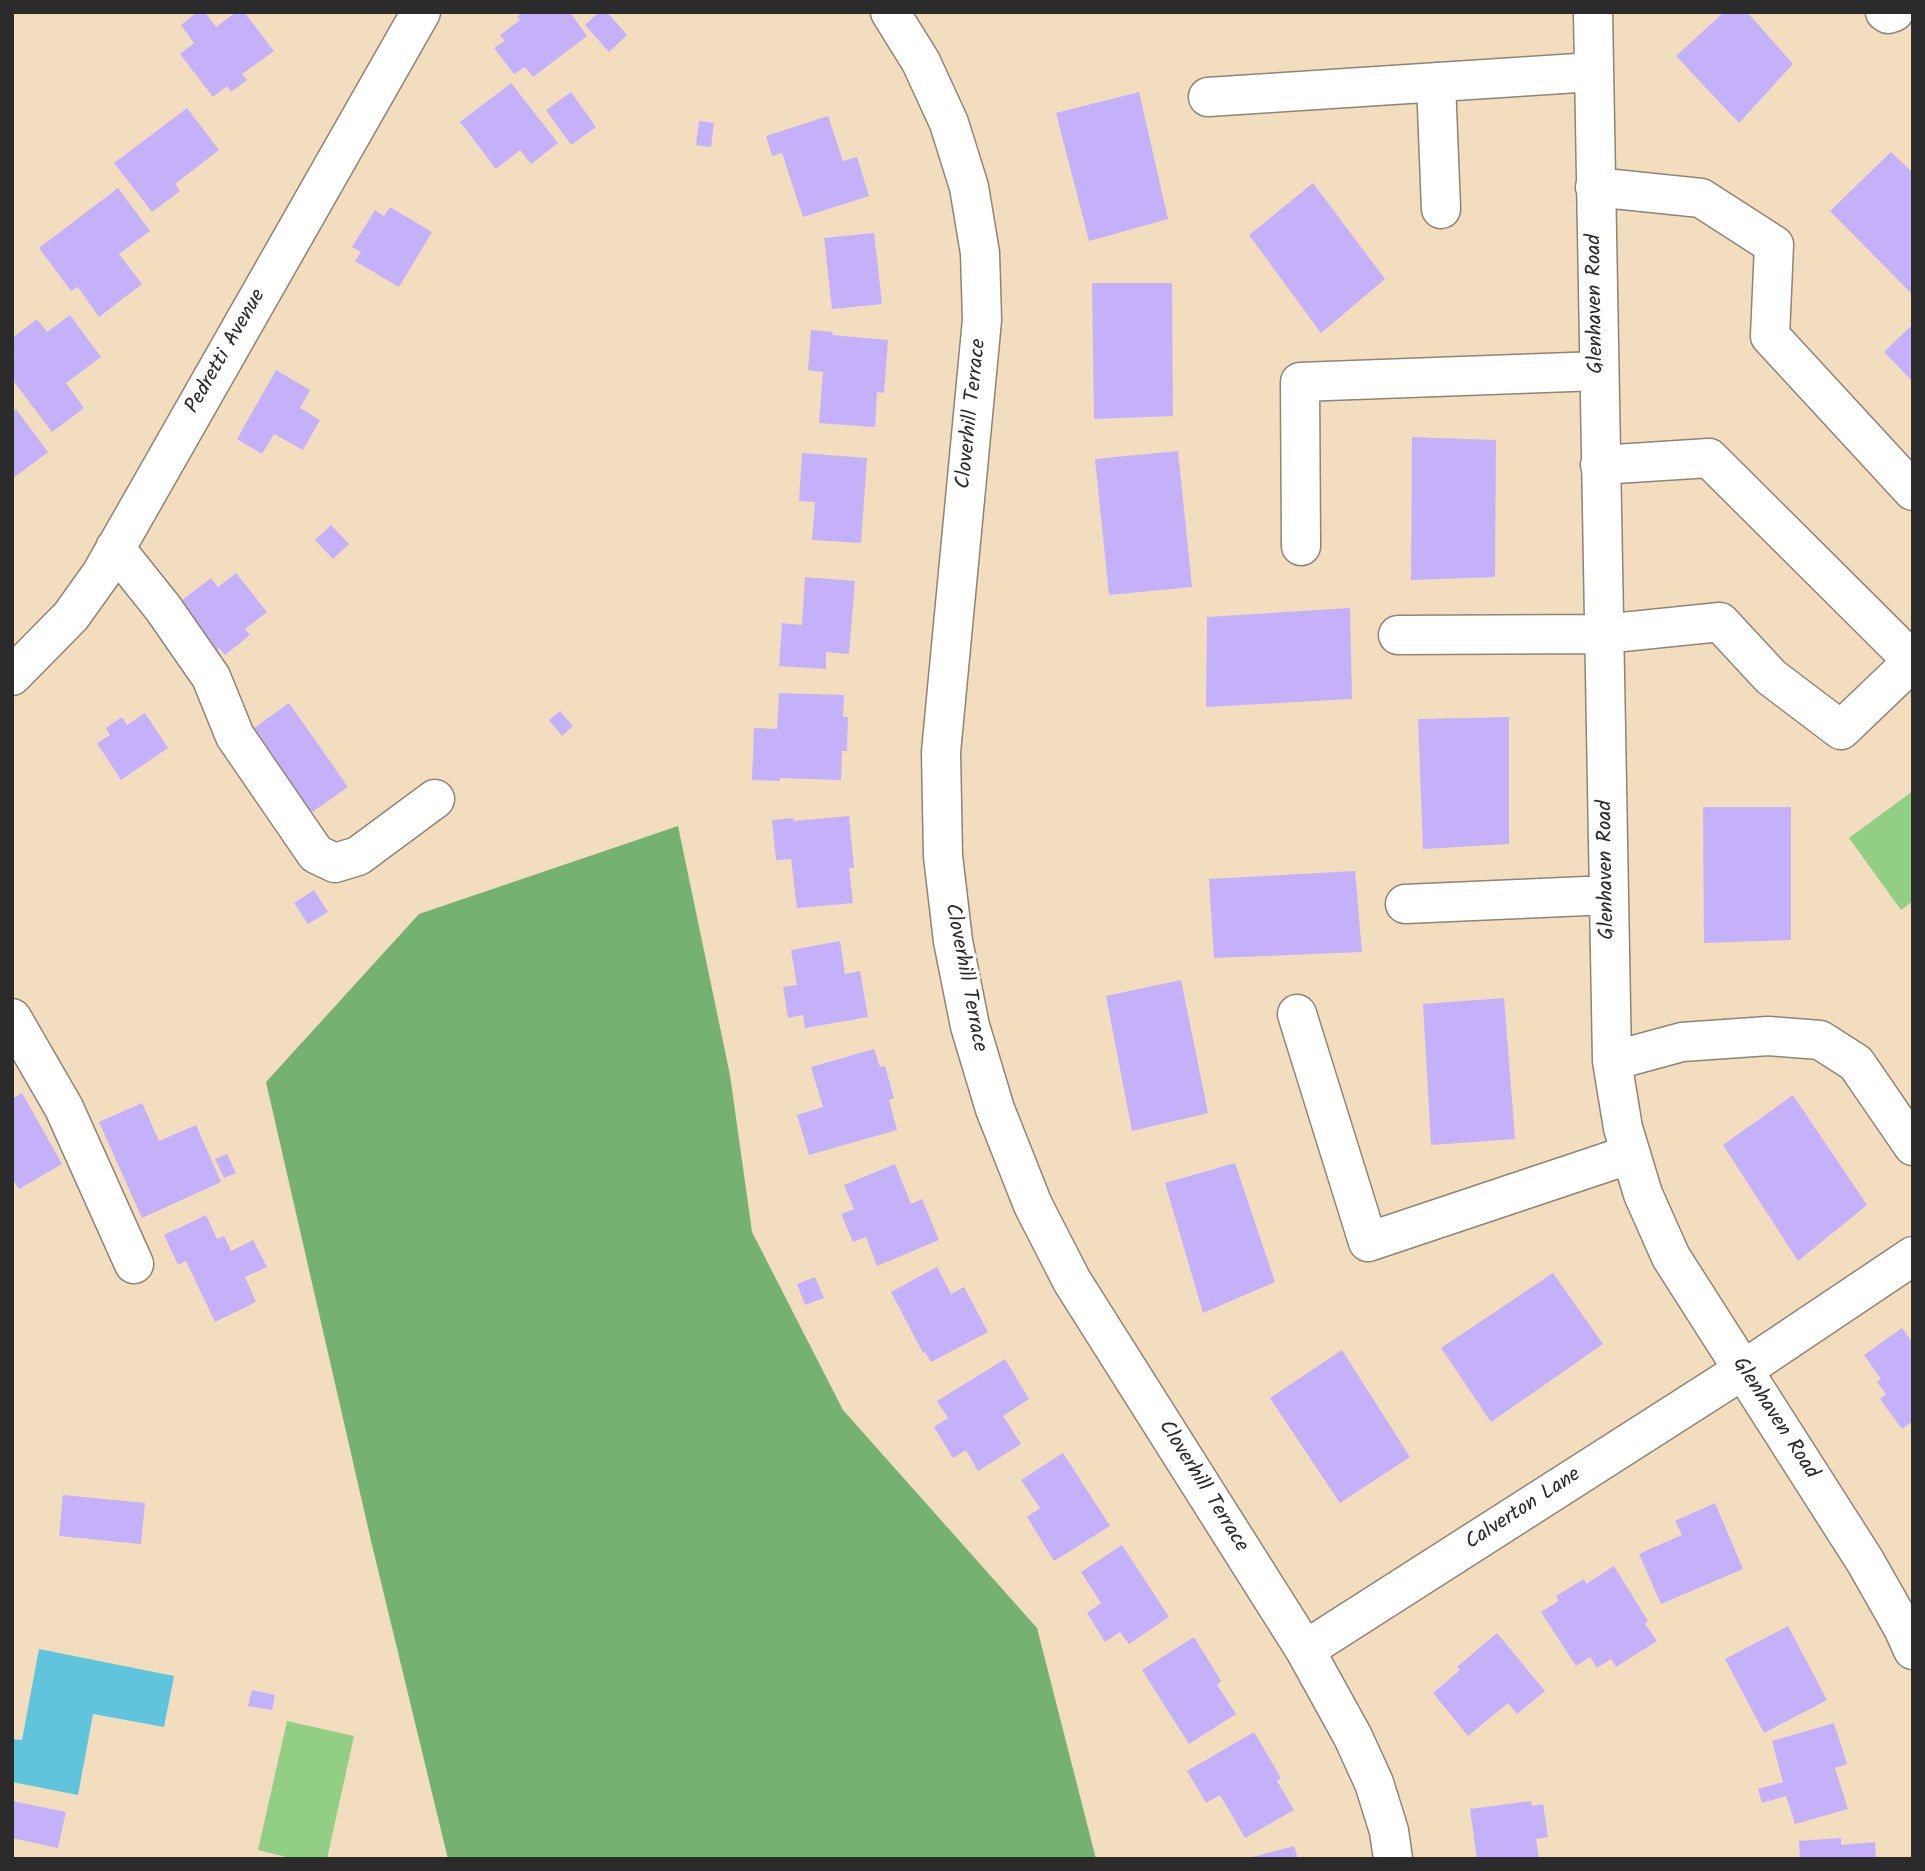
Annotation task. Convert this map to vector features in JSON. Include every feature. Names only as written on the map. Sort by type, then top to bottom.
[{"type":"street","name":"Pedretti Avenue","points":[[12,676],[71,616],[101,574],[421,12]]},
{"type":"street","name":"Cloverhill Terrace","points":[[890,12],[921,62],[949,123],[969,187],[980,253],[982,320],[941,752],[943,856],[953,942],[970,1026],[995,1108],[1033,1205],[1072,1281],[1304,1650],[1353,1737],[1374,1783],[1389,1831],[1393,1859]]},
{"type":"street","name":"Glenhaven Road","points":[[1593,12],[1612,1061],[1623,1128],[1643,1194],[1671,1257],[1864,1560],[1913,1650]]},
{"type":"street","points":[[1208,97],[1593,72]]},
{"type":"street","points":[[1436,82],[1441,209]]},
{"type":"street","points":[[1595,187],[1701,198],[1774,246],[1770,336],[1913,491]]},
{"type":"street","points":[[1301,546],[1300,383],[1598,371]]},
{"type":"street","points":[[1398,635],[1603,634],[1720,622],[1771,677],[1841,730],[1913,661],[1709,458],[1600,465]]},
{"type":"street","points":[[115,548],[163,608],[211,677],[235,736],[316,854],[335,863],[358,856],[435,799]]},
{"type":"street","points":[[1405,904],[1609,895]]},
{"type":"street","points":[[1297,1014],[1368,1242],[1631,1154]]},
{"type":"street","points":[[12,1018],[64,1108],[134,1264]]},
{"type":"street","points":[[1612,1061],[1682,1042],[1768,1036],[1820,1040],[1856,1063],[1913,1146]]},
{"type":"street","name":"Calverton Lane","points":[[1304,1650],[1743,1370],[1913,1256]]},
{"type":"green space","points":[[1913,791],[1913,901],[1901,910],[1849,838]]},
{"type":"green space","points":[[678,826],[730,1075],[752,1232],[843,1410],[1037,1628],[1096,1859],[448,1859],[372,1545],[266,1082],[419,914]]},
{"type":"green space","points":[[287,1721],[354,1736],[327,1859],[294,1859],[258,1850]]},
{"type":"water","points":[[39,1649],[174,1676],[164,1727],[93,1714],[78,1795],[12,1782],[12,1739],[22,1740]]},
{"type":"building","points":[[197,12],[205,12],[216,27],[236,12],[244,12],[274,51],[242,74],[247,80],[231,92],[227,86],[213,97],[180,54],[194,43],[181,25]]},
{"type":"building","points":[[523,12],[570,12],[587,36],[533,77],[525,67],[514,74],[494,48],[505,41],[500,35],[520,20],[517,17]]},
{"type":"building","points":[[599,12],[607,12],[627,35],[609,52],[585,25]]},
{"type":"building","points":[[1724,12],[1747,12],[1793,64],[1739,123],[1676,56]]},
{"type":"building","points":[[511,83],[558,143],[531,164],[520,150],[496,169],[460,122]]},
{"type":"building","points":[[571,92],[596,127],[571,145],[546,110]]},
{"type":"building","points":[[1139,92],[1168,219],[1089,241],[1056,113]]},
{"type":"building","points":[[187,108],[219,150],[175,184],[180,191],[152,212],[114,163]]},
{"type":"building","points":[[828,116],[843,161],[857,157],[869,196],[803,217],[782,153],[772,156],[766,136]]},
{"type":"building","points":[[699,121],[714,123],[711,147],[696,145]]},
{"type":"building","points":[[1891,152],[1913,173],[1913,295],[1830,211]]},
{"type":"building","points":[[1313,183],[1385,279],[1321,333],[1249,235]]},
{"type":"building","points":[[118,188],[150,231],[119,254],[142,284],[99,317],[78,287],[71,291],[39,248]]},
{"type":"building","points":[[390,207],[432,232],[399,287],[355,261],[361,252],[352,247],[375,210],[384,216]]},
{"type":"building","points":[[874,233],[882,304],[832,309],[824,238]]},
{"type":"building","points":[[1092,283],[1172,283],[1173,416],[1094,419]]},
{"type":"building","points":[[70,315],[101,357],[66,383],[84,408],[52,432],[12,379],[12,357],[15,355],[12,352],[12,338],[37,319],[47,332]]},
{"type":"building","points":[[1913,324],[1913,382],[1884,352]]},
{"type":"building","points":[[811,330],[833,332],[832,335],[888,340],[884,393],[877,392],[875,427],[819,423],[823,372],[808,370]]},
{"type":"building","points":[[276,370],[310,390],[300,408],[320,420],[303,450],[274,434],[262,454],[237,439]]},
{"type":"building","points":[[16,409],[48,452],[12,479],[12,412]]},
{"type":"building","points":[[1412,437],[1496,440],[1495,577],[1411,580]]},
{"type":"building","points":[[1178,451],[1192,587],[1109,595],[1095,459]]},
{"type":"building","points":[[802,453],[867,458],[861,543],[812,540],[815,502],[799,501]]},
{"type":"building","points":[[331,525],[349,544],[333,559],[315,540]]},
{"type":"building","points":[[236,573],[267,612],[245,629],[250,635],[225,655],[219,648],[216,651],[185,610],[188,608],[182,600],[211,578],[218,587]]},
{"type":"building","points":[[805,577],[855,581],[849,654],[826,652],[826,669],[779,666],[782,623],[802,625]]},
{"type":"building","points":[[1350,608],[1352,699],[1206,707],[1207,617]]},
{"type":"building","points":[[779,693],[844,695],[843,717],[848,717],[847,751],[842,751],[841,780],[752,780],[754,728],[777,729]]},
{"type":"building","points":[[289,703],[348,787],[305,817],[247,733]]},
{"type":"building","points":[[560,711],[573,726],[562,736],[549,720]]},
{"type":"building","points":[[145,713],[168,748],[121,780],[97,743],[110,735],[106,728],[122,717],[127,725]]},
{"type":"building","points":[[1509,717],[1509,844],[1423,849],[1418,719]]},
{"type":"building","points":[[1703,807],[1791,807],[1791,940],[1704,943]]},
{"type":"building","points":[[849,816],[854,868],[849,868],[853,903],[797,908],[791,859],[776,860],[772,820],[793,818],[794,821]]},
{"type":"building","points":[[1355,871],[1362,952],[1214,958],[1209,879]]},
{"type":"building","points":[[314,890],[328,912],[308,924],[294,903]]},
{"type":"building","points":[[840,941],[845,974],[860,971],[868,1017],[805,1028],[803,1015],[788,1018],[783,987],[797,985],[791,950]]},
{"type":"building","points":[[1181,980],[1208,1113],[1132,1131],[1106,996]]},
{"type":"building","points":[[1504,998],[1515,1139],[1431,1145],[1423,1004]]},
{"type":"building","points":[[874,1049],[880,1067],[885,1066],[894,1098],[889,1100],[897,1130],[809,1155],[797,1115],[823,1107],[811,1067]]},
{"type":"building","points":[[22,1093],[62,1164],[19,1189],[12,1178],[12,1099]]},
{"type":"building","points":[[1793,1095],[1867,1205],[1798,1261],[1723,1145]]},
{"type":"building","points":[[142,1103],[159,1141],[196,1125],[221,1182],[142,1218],[99,1122]]},
{"type":"building","points":[[227,1154],[236,1173],[224,1178],[215,1159]]},
{"type":"building","points":[[1235,1163],[1275,1282],[1203,1313],[1165,1183]]},
{"type":"building","points":[[895,1164],[911,1204],[922,1199],[939,1240],[877,1266],[866,1237],[853,1242],[841,1214],[854,1209],[844,1185]]},
{"type":"building","points":[[206,1215],[217,1239],[224,1236],[231,1251],[253,1240],[267,1267],[245,1277],[256,1302],[215,1322],[186,1261],[178,1265],[164,1235]]},
{"type":"building","points":[[937,1267],[951,1294],[964,1287],[988,1332],[931,1362],[925,1352],[923,1353],[891,1292]]},
{"type":"building","points":[[1553,1273],[1603,1344],[1491,1422],[1441,1348]]},
{"type":"building","points":[[815,1277],[824,1298],[805,1305],[797,1284]]},
{"type":"building","points":[[1902,1328],[1913,1343],[1913,1421],[1902,1429],[1880,1399],[1886,1394],[1877,1382],[1881,1379],[1864,1355]]},
{"type":"building","points":[[1342,1350],[1410,1457],[1340,1503],[1270,1398]]},
{"type":"building","points":[[1005,1359],[1029,1399],[1003,1416],[1021,1444],[978,1471],[966,1450],[953,1458],[934,1427],[948,1418],[937,1401]]},
{"type":"building","points":[[1063,1453],[1110,1526],[1054,1561],[1027,1517],[1040,1508],[1021,1480]]},
{"type":"building","points":[[63,1495],[145,1503],[141,1544],[59,1536]]},
{"type":"building","points":[[1715,1503],[1743,1569],[1661,1604],[1639,1554],[1682,1535],[1675,1521]]},
{"type":"building","points":[[1122,1545],[1169,1617],[1129,1644],[1120,1632],[1105,1642],[1087,1613],[1101,1603],[1081,1572]]},
{"type":"building","points":[[1614,1566],[1648,1621],[1645,1624],[1657,1641],[1616,1667],[1611,1659],[1597,1668],[1590,1657],[1576,1666],[1541,1612],[1559,1601],[1556,1596],[1584,1579],[1586,1584]]},
{"type":"building","points":[[1788,1626],[1827,1700],[1764,1733],[1725,1659]]},
{"type":"building","points":[[1497,1633],[1545,1691],[1517,1714],[1508,1703],[1468,1736],[1433,1693],[1460,1670],[1457,1667]]},
{"type":"building","points":[[1194,1637],[1221,1681],[1217,1685],[1236,1714],[1189,1744],[1142,1670]]},
{"type":"building","points":[[252,1690],[275,1695],[272,1710],[248,1706]]},
{"type":"building","points":[[1834,1723],[1847,1764],[1835,1768],[1848,1809],[1795,1824],[1786,1796],[1762,1803],[1758,1789],[1783,1782],[1772,1741]]},
{"type":"building","points":[[1254,1732],[1281,1778],[1277,1781],[1294,1810],[1245,1838],[1220,1795],[1206,1803],[1187,1771]]},
{"type":"building","points":[[12,1801],[66,1812],[58,1848],[12,1838]]},
{"type":"building","points":[[1531,1801],[1532,1806],[1543,1804],[1548,1837],[1536,1839],[1539,1859],[1477,1859],[1470,1809]]},
{"type":"building","points":[[1841,1838],[1841,1845],[1875,1842],[1876,1859],[1800,1859],[1799,1841]]},
{"type":"building","points":[[1294,1846],[1298,1859],[1249,1859],[1249,1858]]}]
